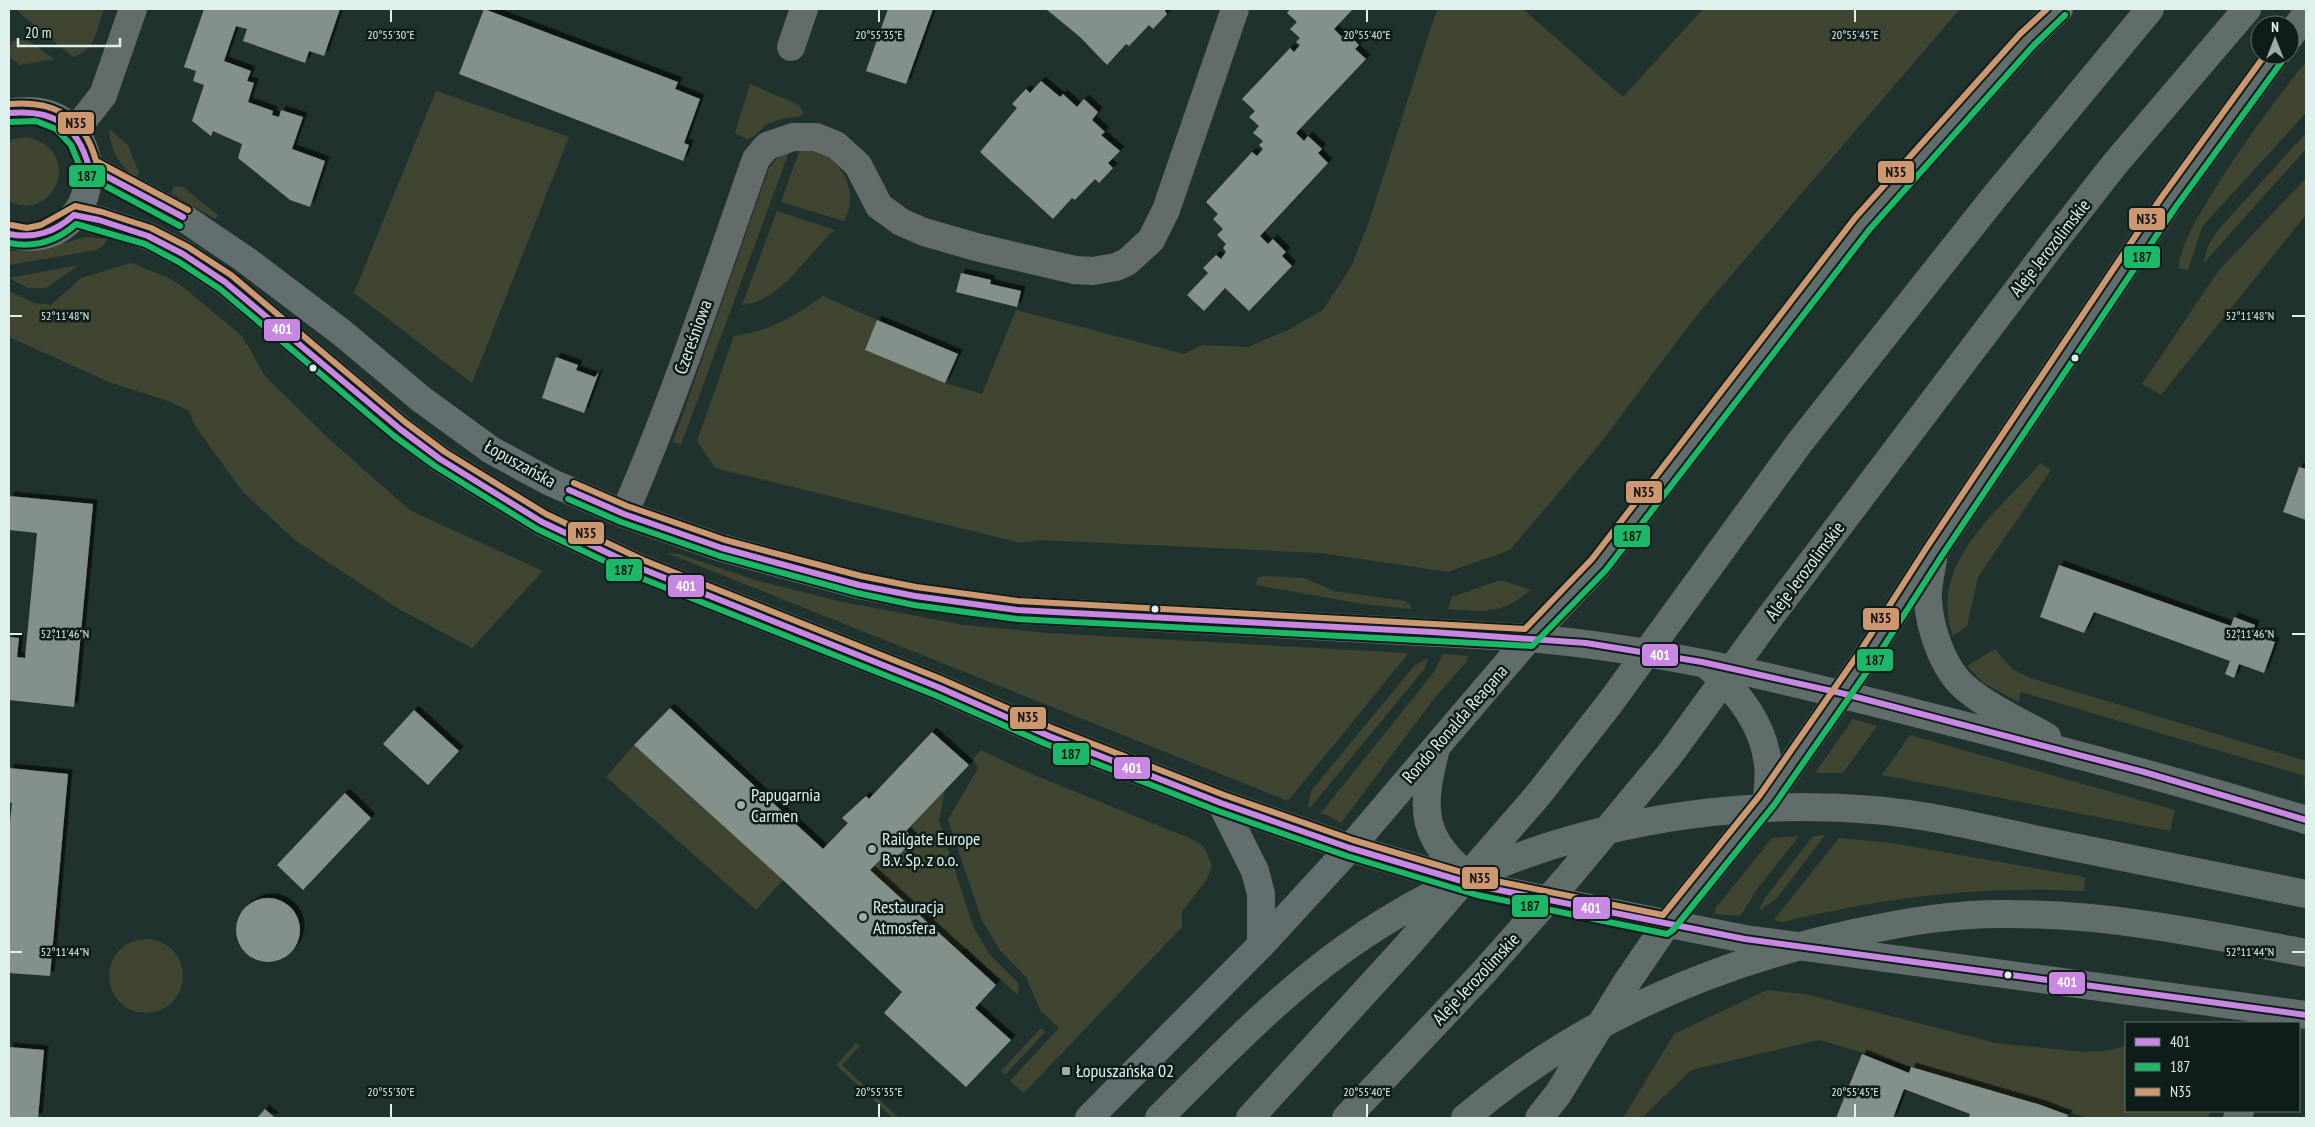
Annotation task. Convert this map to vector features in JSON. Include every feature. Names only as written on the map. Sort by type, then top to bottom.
[{"type":"main road","name":"Rondo Ronalda Reagana","points":[[1350,848],[1529,638],[1599,565],[1862,224],[2027,40],[2059,9]]},
{"type":"main road","points":[[1250,1118],[1400,953],[1538,795],[1610,702],[1800,442],[1996,195],[2150,9]]},
{"type":"main road","name":"Aleje Jerozolimskie","points":[[1346,1118],[1482,974],[1563,883],[1670,754],[1770,617],[2053,243],[2114,165],[2247,9]]},
{"type":"main road","points":[[1539,1118],[1558,1094],[1625,985],[1666,925],[1767,800],[1866,658],[1934,552],[2168,203],[2269,65]]},
{"type":"main road","points":[[9,113],[35,111],[50,115],[74,132],[84,148],[89,167],[86,192],[74,215],[60,227],[42,235],[9,234]]},
{"type":"main road","name":"Łopuszańska","points":[[89,167],[181,216],[246,260],[340,332],[421,399],[491,450],[550,482],[624,514],[722,548],[858,585],[915,596],[1017,610],[1529,638]]},
{"type":"main road","name":"Łopuszańska","points":[[74,215],[99,220],[148,236],[183,254],[225,282],[400,429],[440,459],[542,522],[640,568],[929,683],[1049,736],[1221,803],[1350,848]]},
{"type":"main road","points":[[1934,552],[1928,600],[1934,629],[1942,653],[1952,672],[1966,689],[1984,701],[2080,755]]},
{"type":"main road","points":[[1529,638],[1601,645],[1702,662],[1782,679],[2154,774],[2306,820]]},
{"type":"main road","points":[[1702,662],[1728,684],[1744,702],[1764,741],[1769,766],[1767,800]]},
{"type":"main road","points":[[1437,744],[1428,779],[1426,807],[1430,832],[1439,864]]},
{"type":"main road","points":[[1221,803],[1255,871],[1261,894],[1261,945]]},
{"type":"main road","points":[[1159,1118],[1288,992],[1346,948],[1403,911],[1482,871],[1542,848],[1614,827],[1671,816],[1740,810],[1798,807],[1877,811],[1952,822],[2306,894]]},
{"type":"main road","points":[[1089,1118],[1261,945],[1350,848],[1439,864],[1479,886],[1666,925],[1765,942],[2269,1016],[2306,1015]]},
{"type":"main road","points":[[1465,1118],[1531,1068],[1619,1014],[1737,964],[1900,923],[1957,916],[2053,915],[2118,919],[2166,926],[2306,953]]},
{"type":"street","points":[[74,132],[103,95],[133,9]]},
{"type":"street","points":[[791,46],[804,9]]},
{"type":"street","name":"Czereśniowa","points":[[624,514],[648,461],[756,159],[767,146],[793,137],[816,138],[836,145],[858,166],[879,206],[901,222],[924,232],[976,247],[1075,270],[1093,271],[1116,267],[1127,262],[1151,240],[1166,210],[1235,9]]},
{"type":"street","points":[[2027,40],[2050,9]]},
{"type":"green space","points":[[15,9],[104,9],[91,44],[81,54],[73,57]]},
{"type":"green space","points":[[1437,9],[1523,9],[1623,97],[1703,9],[1960,9],[1697,315],[1598,446],[1510,550],[1448,572],[1321,553],[1039,540],[1021,543],[715,468],[697,441],[734,336],[771,327],[801,311],[823,296],[877,320],[865,350],[945,383],[982,394],[1016,310],[1184,354],[1202,345],[1248,347],[1288,330],[1323,310],[1352,265],[1369,221]]},
{"type":"green space","points":[[13,41],[29,41],[54,59],[20,65],[9,57],[9,46]]},
{"type":"green space","points":[[2306,62],[2306,113],[2208,220],[2202,228],[2188,270],[2179,268],[2182,251],[2194,226],[2231,163]]},
{"type":"green space","points":[[750,84],[799,105],[803,112],[801,116],[781,119],[766,125],[753,137],[747,139],[735,133]]},
{"type":"green space","points":[[436,91],[569,137],[472,383],[354,293]]},
{"type":"green space","points":[[109,129],[128,145],[139,173],[136,178],[117,157],[111,144]]},
{"type":"green space","points":[[2306,133],[2306,149],[2203,264],[2208,246],[2218,230]]},
{"type":"green space","points":[[27,137],[45,145],[56,156],[59,170],[57,183],[49,195],[38,203],[25,206],[9,201],[9,142],[13,139]]},
{"type":"green space","points":[[811,148],[831,160],[845,177],[850,198],[849,210],[844,221],[781,202],[800,149]]},
{"type":"green space","points":[[789,152],[681,445],[673,442],[769,168],[780,155]]},
{"type":"green space","points":[[2306,178],[2306,215],[2161,395],[2142,384],[2219,270]]},
{"type":"green space","points":[[174,186],[183,187],[218,215],[215,219],[171,193]]},
{"type":"green space","points":[[777,211],[835,230],[782,286],[757,302],[742,305]]},
{"type":"green space","points":[[86,237],[107,239],[104,245],[97,250],[9,265],[9,251],[36,251]]},
{"type":"green space","points":[[131,263],[169,278],[183,287],[242,336],[265,376],[327,437],[411,511],[543,571],[472,648],[399,609],[296,541],[243,492],[195,426],[189,411],[168,401],[109,382],[9,337],[9,291],[34,303],[51,305],[81,278]]},
{"type":"green space","points":[[79,265],[46,288],[28,288],[9,278]]},
{"type":"green space","points":[[2041,463],[2051,470],[1978,577],[1967,626],[1953,636],[1948,610],[1950,585],[1958,562],[1971,540],[1988,519]]},
{"type":"green space","points":[[667,553],[679,554],[755,580],[838,601],[964,625],[1047,633],[1407,653],[1407,655],[1288,801]]},
{"type":"green space","points":[[1263,576],[1304,578],[1334,591],[1405,601],[1410,605],[1411,609],[1363,604],[1256,585],[1257,578]]},
{"type":"green space","points":[[1501,580],[1531,590],[1511,604],[1501,608],[1482,611],[1448,609],[1452,597]]},
{"type":"green space","points":[[1995,649],[2012,669],[2030,678],[2306,761],[2306,786],[2303,785],[2305,776],[2021,692],[2018,702],[1982,682],[1967,666]]},
{"type":"green space","points":[[1443,654],[1468,656],[1467,661],[1433,700],[1341,823],[1325,814],[1320,814],[1434,672]]},
{"type":"green space","points":[[1428,658],[1425,668],[1310,808],[1308,806],[1311,791],[1414,666]]},
{"type":"green space","points":[[1853,719],[1877,726],[1843,773],[1815,773]]},
{"type":"green space","points":[[1910,735],[2175,810],[2170,831],[1882,775]]},
{"type":"green space","points":[[634,745],[783,880],[756,910],[606,777]]},
{"type":"green space","points":[[981,750],[1027,772],[1196,841],[1204,847],[1212,865],[1207,879],[1182,912],[1182,927],[1024,1093],[1010,1081],[1059,1028],[1040,1010],[1026,977],[999,949],[982,920],[948,820],[978,768],[973,759]]},
{"type":"green space","points":[[945,790],[939,821],[973,926],[990,955],[1019,984],[1018,995],[966,948],[961,953],[870,870],[883,857],[891,864],[914,839],[906,831]]},
{"type":"green space","points":[[1825,835],[1777,898],[1758,912],[1765,898],[1813,836]]},
{"type":"green space","points":[[1799,836],[1758,888],[1740,916],[1715,914],[1715,909],[1772,838]]},
{"type":"green space","points":[[1839,838],[1892,843],[2085,877],[2084,891],[2006,890],[1932,895],[1859,906],[1783,922],[1774,920]]},
{"type":"green space","points":[[146,939],[167,945],[177,955],[183,976],[177,997],[167,1007],[146,1013],[125,1007],[115,997],[109,976],[115,955],[125,945]]},
{"type":"green space","points":[[1767,990],[1805,994],[1996,1043],[2083,1052],[2106,1051],[2125,1046],[2125,1112],[2211,1112],[2208,1118],[2088,1118],[1819,1040],[1691,1070],[1642,1118],[1623,1118],[1674,1034]]},
{"type":"green space","points":[[1041,1028],[1045,1032],[1005,1075],[1001,1071]]},
{"type":"green space","points":[[856,1043],[860,1046],[842,1065],[899,1118],[893,1118],[836,1065]]},
{"type":"building","points":[[204,9],[340,9],[324,56],[309,51],[305,63],[243,41],[247,29],[236,26],[224,61],[251,71],[247,81],[254,83],[248,102],[273,111],[272,115],[279,117],[281,110],[303,117],[292,149],[325,161],[310,207],[290,200],[238,158],[242,144],[213,131],[211,136],[192,121],[204,85],[193,81],[196,71],[184,67]]},
{"type":"building","points":[[484,9],[678,82],[675,89],[700,99],[684,143],[689,145],[683,161],[459,74]]},
{"type":"building","points":[[888,9],[933,9],[906,84],[866,71]]},
{"type":"building","points":[[1046,9],[1164,9],[1167,14],[1153,29],[1149,25],[1129,46],[1126,44],[1107,65],[1080,37]]},
{"type":"building","points":[[1290,9],[1353,9],[1334,29],[1342,37],[1346,32],[1359,45],[1355,49],[1366,59],[1296,133],[1304,141],[1308,136],[1322,149],[1318,153],[1328,163],[1260,236],[1268,244],[1273,239],[1286,252],[1282,256],[1292,266],[1249,311],[1225,288],[1204,311],[1187,295],[1208,273],[1203,268],[1216,255],[1221,259],[1226,252],[1223,248],[1226,244],[1217,235],[1223,229],[1213,219],[1218,214],[1206,202],[1252,152],[1257,156],[1263,149],[1259,145],[1263,141],[1253,133],[1259,126],[1249,117],[1255,111],[1242,99],[1290,48],[1294,52],[1300,45],[1296,42],[1300,38],[1290,29],[1297,22],[1287,13]]},
{"type":"building","points":[[1041,81],[1060,97],[1063,94],[1077,107],[1084,99],[1098,112],[1092,120],[1105,132],[1101,135],[1120,151],[1108,163],[1113,168],[1099,183],[1095,179],[1075,200],[1072,198],[1053,219],[980,152],[1017,108],[1012,104],[1026,89],[1030,93]]},
{"type":"building","points":[[961,273],[991,280],[990,284],[1021,291],[1017,307],[956,292]]},
{"type":"building","points":[[877,320],[958,354],[945,383],[865,350]]},
{"type":"building","points":[[556,357],[578,365],[576,370],[595,377],[599,372],[584,413],[542,398]]},
{"type":"building","points":[[2299,467],[2306,469],[2306,520],[2283,512]]},
{"type":"building","points":[[9,496],[93,504],[74,707],[9,700],[9,637],[19,638],[17,657],[25,658],[37,533],[9,530]]},
{"type":"building","points":[[2059,565],[2231,626],[2234,617],[2255,625],[2252,634],[2275,642],[2264,673],[2239,664],[2234,678],[2225,674],[2230,661],[2094,612],[2084,633],[2040,617]]},
{"type":"building","points":[[670,708],[823,849],[848,823],[842,818],[866,796],[869,799],[932,732],[969,765],[906,831],[914,839],[891,864],[883,857],[870,870],[996,985],[975,1008],[1011,1040],[966,1087],[884,1013],[902,992],[783,880],[634,745]]},
{"type":"building","points":[[414,710],[459,751],[428,785],[383,744]]},
{"type":"building","points":[[9,768],[68,774],[50,976],[9,973],[9,832],[12,803],[9,802]]},
{"type":"building","points":[[345,793],[371,818],[303,890],[277,865]]},
{"type":"building","points":[[268,898],[280,901],[291,907],[297,918],[300,930],[297,942],[291,953],[280,959],[268,962],[256,959],[245,953],[239,942],[236,930],[239,918],[245,907],[256,901]]},
{"type":"building","points":[[9,1047],[44,1050],[38,1118],[9,1118]]},
{"type":"building","points":[[1862,1054],[1909,1073],[1911,1067],[2041,1105],[2068,1115],[2067,1118],[1972,1118],[1969,1117],[1970,1114],[1904,1089],[1893,1118],[1836,1118]]},
{"type":"building","points":[[265,1109],[275,1118],[257,1118]]},
{"type":"transit line","name":"N35","points":[[574,483],[627,506],[725,540],[861,576],[916,587],[1018,601],[1525,629],[1592,559],[1855,218],[2020,34],[2047,9]]},
{"type":"transit line","name":"187","points":[[568,499],[621,522],[720,556],[857,593],[914,605],[1017,619],[1532,646],[1606,570],[1869,230],[2033,46],[2065,15]]},
{"type":"transit line","name":"N35","points":[[11,225],[27,228],[41,225],[75,206],[102,212],[151,228],[188,247],[231,275],[405,422],[445,452],[546,514],[643,560],[941,679],[1052,728],[1224,795],[1353,840],[1481,878],[1663,915],[1760,795],[1859,653],[1927,547],[2161,198],[2258,65]]},
{"type":"transit line","name":"187","points":[[9,243],[27,245],[45,242],[61,235],[76,224],[145,244],[179,262],[220,289],[394,436],[435,466],[537,529],[636,576],[935,695],[1046,744],[1218,811],[1347,856],[1477,895],[1667,934],[1673,930],[1774,805],[1873,663],[1941,557],[2175,208],[2279,65]]},
{"type":"transit line","name":"N35","points":[[9,104],[25,103],[40,105],[53,108],[65,114],[84,133],[91,145],[96,161],[188,210]]},
{"type":"transit line","name":"401","points":[[9,113],[25,112],[38,114],[61,122],[78,140],[89,167]]},
{"type":"transit line","name":"187","points":[[10,122],[36,121],[56,129],[71,145],[83,174],[180,226]]},
{"type":"transit line","name":"401","points":[[89,167],[183,217]]},
{"type":"transit line","name":"401","points":[[74,215],[99,220],[148,236],[183,254],[225,282],[400,429],[440,459],[542,522],[640,568],[938,687],[1049,736],[1221,803],[1350,848],[1479,886],[1745,939],[2306,1015]]},
{"type":"transit line","name":"401","points":[[9,234],[27,236],[44,233],[59,226],[74,215]]},
{"type":"transit line","name":"401","points":[[569,490],[624,514],[722,548],[859,585],[915,596],[1017,610],[1432,632],[1586,643],[1702,662],[1841,693],[2144,772],[2306,820]]},
{"type":"place","name":"Papugarnia Carmen","points":[[741,805]]},
{"type":"place","name":"Railgate Europe B.v. Sp. z o.o.","points":[[872,849]]},
{"type":"place","name":"Restauracja Atmosfera","points":[[863,917]]},
{"type":"place","name":"Łopuszańska 02","points":[[1066,1071]]}]
